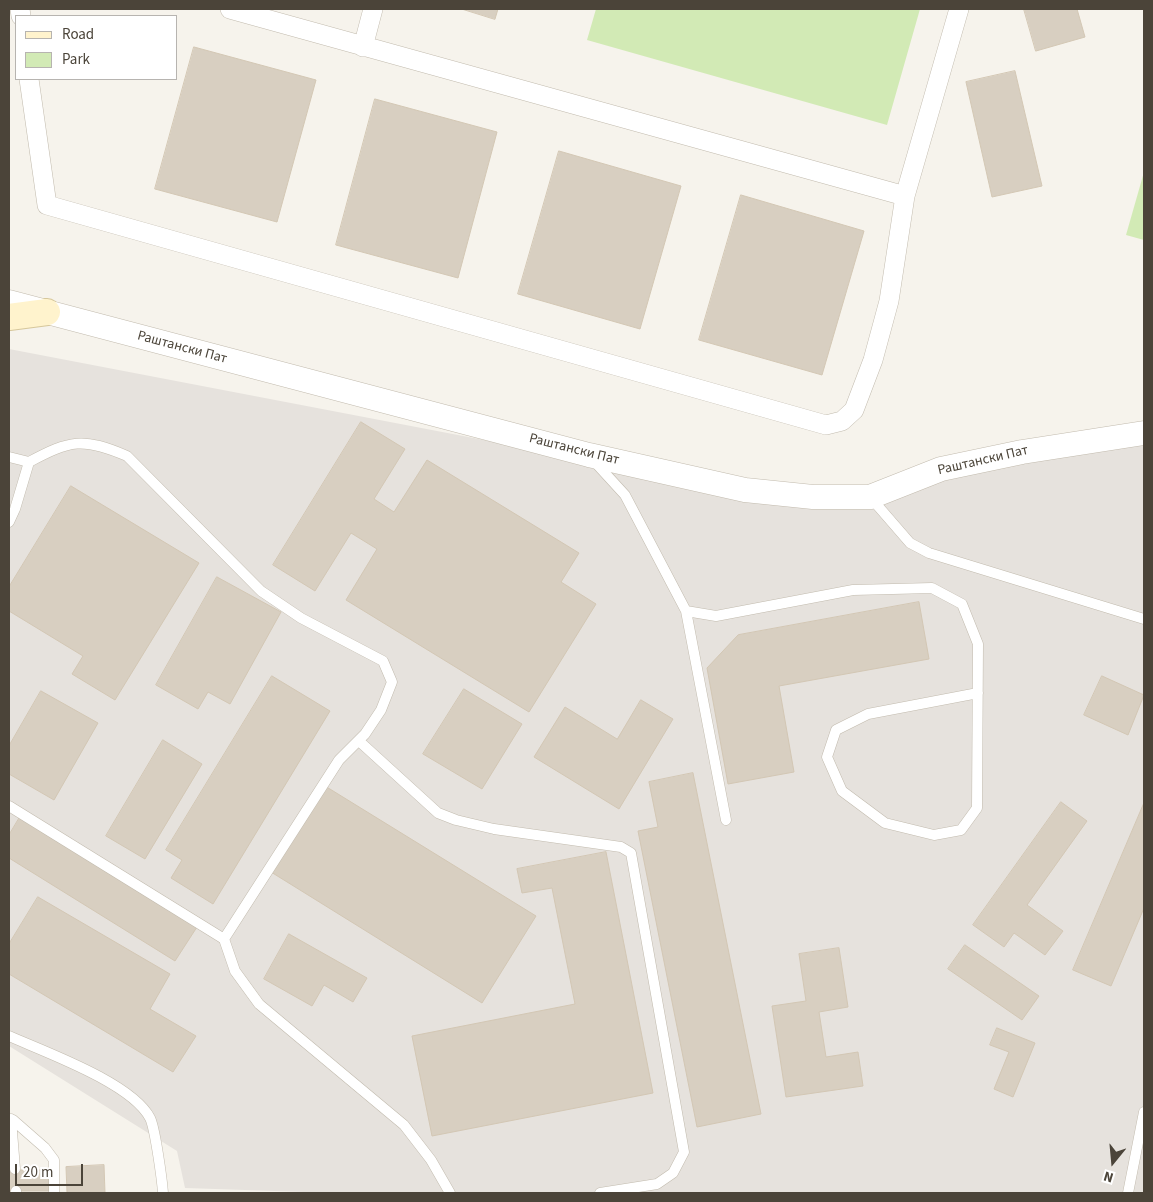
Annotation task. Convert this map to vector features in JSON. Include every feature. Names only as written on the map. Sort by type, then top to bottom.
[{"type":"main road","points":[[9,317],[47,312]]},
{"type":"street","points":[[230,9],[905,196]]},
{"type":"street","points":[[363,47],[373,9]]},
{"type":"street","points":[[29,80],[46,205],[826,425],[842,421],[854,410],[873,360],[889,301],[905,196],[959,9]]},
{"type":"street","name":"Раштански Пат","points":[[9,302],[589,455],[745,490],[813,497],[870,497],[941,469],[1022,452],[1144,433]]},
{"type":"lane","points":[[9,457],[29,462],[54,449],[85,442],[106,447],[126,456],[262,591],[302,618],[383,661],[392,682],[381,710],[359,741],[339,760],[224,939]]},
{"type":"lane","points":[[589,455],[625,495],[686,611],[726,820]]},
{"type":"lane","points":[[9,522],[15,509],[29,462]]},
{"type":"lane","points":[[870,497],[910,543],[930,552],[1144,619]]},
{"type":"lane","points":[[686,611],[716,616],[853,590],[932,588],[962,604],[978,644],[978,693],[977,808],[961,830],[934,835],[885,823],[842,790],[826,757],[836,730],[868,714],[978,693]]},
{"type":"lane","points":[[359,741],[438,813],[456,820],[494,829],[621,847],[631,853],[656,1003],[684,1152],[673,1173],[658,1184],[600,1193]]},
{"type":"lane","points":[[9,806],[224,939],[235,971],[259,1004],[404,1125],[431,1160],[450,1193]]},
{"type":"lane","points":[[9,1036],[121,1089],[140,1102],[151,1119],[164,1193]]},
{"type":"lane","points":[[1128,1193],[1144,1112]]},
{"type":"lane","points":[[11,1118],[15,1170]]},
{"type":"lane","points":[[11,1118],[45,1148],[54,1160],[54,1193]]},
{"type":"shaded area","points":[[9,349],[745,490],[813,497],[1144,433],[1144,1193],[334,1193],[185,1188],[177,1151],[9,1046]]},
{"type":"green space","points":[[596,9],[920,9],[887,125],[587,40]]},
{"type":"green space","points":[[1144,172],[1144,240],[1126,235]]},
{"type":"building","points":[[462,9],[498,9],[495,19]]},
{"type":"building","points":[[1024,9],[1077,9],[1085,37],[1036,51]]},
{"type":"building","points":[[194,47],[316,80],[277,222],[155,189]]},
{"type":"building","points":[[1015,71],[1042,186],[992,197],[966,82]]},
{"type":"building","points":[[375,99],[497,132],[458,278],[336,245]]},
{"type":"building","points":[[559,151],[681,186],[640,329],[518,294]]},
{"type":"building","points":[[741,195],[864,231],[822,375],[699,340]]},
{"type":"building","points":[[361,422],[405,449],[374,499],[394,512],[427,460],[579,553],[561,582],[596,604],[529,712],[346,600],[377,549],[351,533],[315,591],[273,565]]},
{"type":"building","points":[[71,486],[199,563],[115,700],[72,674],[83,656],[9,611],[9,587]]},
{"type":"building","points":[[217,577],[281,612],[230,704],[208,692],[198,709],[156,685]]},
{"type":"building","points":[[919,602],[929,659],[779,686],[794,772],[728,784],[707,668],[738,635]]},
{"type":"building","points":[[272,676],[330,711],[213,904],[171,878],[182,860],[166,850]]},
{"type":"building","points":[[1102,676],[1144,695],[1128,735],[1084,715]]},
{"type":"building","points":[[464,689],[522,724],[482,789],[423,754]]},
{"type":"building","points":[[41,691],[98,723],[54,800],[9,774],[9,746]]},
{"type":"building","points":[[641,700],[673,719],[619,809],[534,757],[565,707],[617,739]]},
{"type":"building","points":[[163,740],[202,764],[145,859],[106,836]]},
{"type":"building","points":[[693,773],[761,1114],[697,1127],[638,831],[658,827],[649,782]]},
{"type":"building","points":[[325,786],[536,916],[482,1003],[271,872]]},
{"type":"building","points":[[1061,802],[1087,821],[1027,905],[1063,931],[1045,955],[1014,933],[1004,947],[973,925]]},
{"type":"building","points":[[1144,803],[1144,908],[1111,986],[1073,970]]},
{"type":"building","points":[[20,817],[197,927],[175,961],[9,858],[9,835]]},
{"type":"building","points":[[606,852],[653,1093],[432,1136],[412,1036],[575,1004],[552,888],[522,893],[517,869]]},
{"type":"building","points":[[38,897],[170,974],[150,1009],[196,1036],[173,1072],[9,974],[9,944]]},
{"type":"building","points":[[289,934],[367,978],[353,1002],[324,985],[312,1006],[264,979]]},
{"type":"building","points":[[965,945],[1039,996],[1022,1020],[948,969]]},
{"type":"building","points":[[839,948],[848,1007],[819,1012],[826,1057],[858,1052],[863,1086],[786,1097],[772,1006],[806,1001],[799,954]]},
{"type":"building","points":[[997,1028],[1035,1043],[1013,1097],[994,1089],[1009,1052],[990,1045]]},
{"type":"building","points":[[104,1165],[105,1193],[67,1193],[66,1167]]},
{"type":"building","points":[[9,1170],[49,1170],[49,1191],[9,1191]]}]
